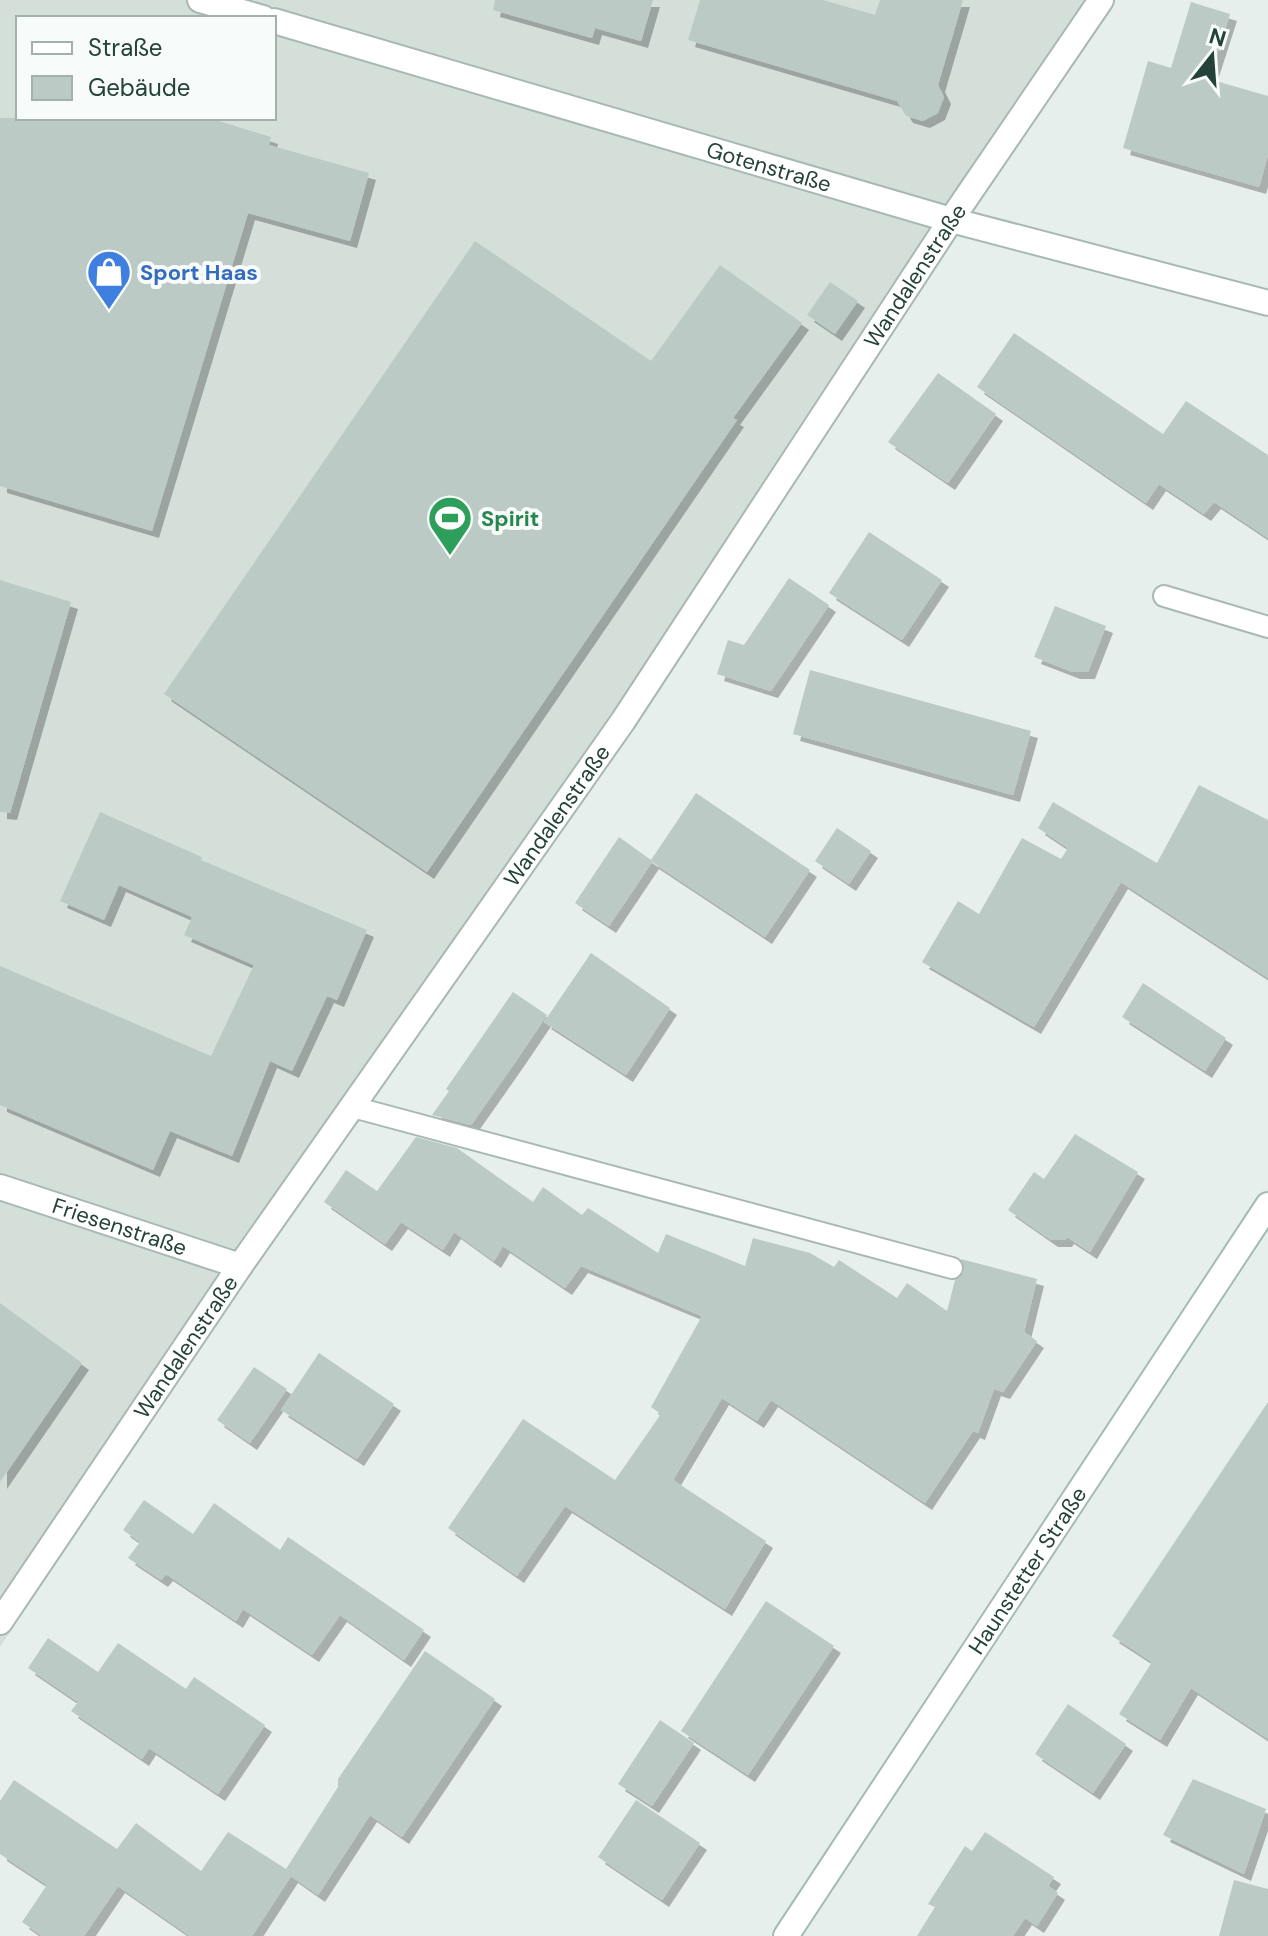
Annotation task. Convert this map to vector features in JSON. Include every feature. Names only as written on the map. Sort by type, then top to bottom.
[{"type":"street","points":[[200,0],[256,16]]},
{"type":"street","name":"Wandalenstraße","points":[[0,1622],[240,1266],[623,721],[951,220],[1101,0]]},
{"type":"street","name":"Gotenstraße","points":[[276,22],[951,220],[1268,303]]},
{"type":"street","name":"Friesenstraße","points":[[0,1187],[240,1266]]},
{"type":"street","name":"Haunstetter Straße","points":[[786,1936],[1268,1205]]},
{"type":"lane","points":[[1164,596],[1268,627]]},
{"type":"lane","points":[[353,1107],[952,1268]]},
{"type":"shaded area","points":[[0,0],[1111,0],[0,1647]]},
{"type":"building","points":[[495,0],[653,0],[641,41],[595,28],[592,38],[493,10]]},
{"type":"building","points":[[700,0],[823,0],[875,15],[880,0],[963,0],[938,85],[944,97],[938,113],[923,121],[906,116],[897,101],[688,40]]},
{"type":"building","points":[[1191,2],[1230,14],[1209,79],[1268,96],[1268,155],[1259,187],[1123,148],[1148,61],[1171,68]]},
{"type":"building","name":"Sport Haas","points":[[0,118],[216,120],[271,137],[269,145],[369,173],[350,241],[248,213],[152,531],[0,486]]},
{"type":"building","name":"Spirit","points":[[475,241],[651,361],[720,265],[802,323],[733,418],[737,420],[427,872],[164,694]]},
{"type":"building","points":[[830,282],[858,301],[835,334],[807,315]]},
{"type":"building","points":[[1014,333],[1163,434],[1186,401],[1268,455],[1268,538],[1214,502],[1204,514],[1159,484],[1146,503],[977,387]]},
{"type":"building","points":[[938,373],[996,414],[948,483],[888,442]]},
{"type":"building","points":[[869,532],[942,580],[902,640],[829,593]]},
{"type":"building","points":[[789,578],[829,605],[771,691],[717,674],[728,640],[744,645]]},
{"type":"building","points":[[0,580],[71,602],[10,813],[0,812]]},
{"type":"building","points":[[1055,606],[1106,626],[1088,672],[1073,672],[1034,657]]},
{"type":"building","points":[[810,670],[1031,731],[1013,795],[793,734]]},
{"type":"building","points":[[1199,785],[1268,820],[1268,978],[1121,882],[1034,1027],[922,962],[958,901],[979,914],[1022,838],[1061,859],[1068,848],[1038,828],[1053,802],[1157,863]]},
{"type":"building","points":[[696,793],[810,870],[765,937],[652,862],[609,926],[575,903],[619,837],[651,860]]},
{"type":"building","points":[[100,812],[202,857],[201,860],[367,930],[337,1000],[327,996],[292,1071],[270,1061],[232,1156],[170,1131],[153,1170],[0,1105],[0,966],[211,1056],[254,965],[184,935],[192,917],[119,885],[104,920],[60,901]]},
{"type":"building","points":[[837,828],[871,851],[849,884],[815,861]]},
{"type":"building","points":[[591,953],[670,1008],[626,1075],[544,1022]]},
{"type":"building","points":[[1143,983],[1226,1038],[1205,1071],[1122,1017]]},
{"type":"building","points":[[513,992],[547,1015],[471,1125],[432,1115],[449,1091],[446,1089]]},
{"type":"building","points":[[1075,1134],[1138,1172],[1090,1252],[1067,1237],[1065,1240],[1051,1240],[1008,1210],[1034,1172],[1044,1179]]},
{"type":"building","points":[[416,1137],[457,1148],[533,1202],[543,1187],[582,1215],[588,1208],[658,1253],[666,1234],[745,1266],[753,1238],[810,1253],[834,1267],[839,1260],[897,1298],[907,1283],[947,1311],[955,1280],[964,1272],[961,1259],[1037,1279],[1024,1332],[1037,1341],[1003,1392],[994,1389],[978,1433],[973,1431],[925,1503],[771,1400],[757,1421],[722,1398],[673,1480],[766,1541],[725,1609],[565,1506],[517,1576],[448,1528],[523,1419],[615,1480],[661,1414],[651,1407],[702,1316],[581,1266],[565,1288],[503,1246],[494,1261],[454,1232],[443,1250],[401,1222],[385,1244],[324,1202],[346,1170],[377,1191]]},
{"type":"building","points":[[0,1303],[82,1363],[0,1482]]},
{"type":"building","points":[[319,1353],[394,1404],[357,1459],[281,1410]]},
{"type":"building","points":[[254,1367],[287,1389],[250,1443],[217,1420]]},
{"type":"building","points":[[1268,1402],[1268,1739],[1191,1688],[1160,1740],[1119,1714],[1152,1662],[1112,1636]]},
{"type":"building","points":[[144,1500],[193,1534],[214,1503],[280,1550],[288,1537],[424,1630],[404,1660],[340,1615],[312,1655],[243,1609],[236,1621],[166,1574],[161,1580],[128,1558],[140,1542],[123,1530]]},
{"type":"building","points":[[766,1601],[834,1646],[748,1775],[681,1731]]},
{"type":"building","points":[[48,1638],[98,1672],[118,1643],[186,1689],[194,1677],[265,1725],[218,1794],[149,1748],[142,1759],[71,1711],[78,1702],[28,1668]]},
{"type":"building","points":[[425,1651],[495,1699],[402,1837],[370,1815],[318,1895],[291,1876],[252,1936],[190,1936],[118,1886],[84,1936],[42,1936],[22,1922],[47,1885],[0,1854],[0,1801],[14,1780],[117,1849],[136,1823],[201,1871],[228,1832],[286,1869],[338,1787],[338,1779]]},
{"type":"building","points":[[1068,1704],[1126,1744],[1093,1793],[1035,1754]]},
{"type":"building","points":[[660,1720],[694,1743],[652,1806],[618,1784]]},
{"type":"building","points":[[1193,1779],[1266,1809],[1244,1874],[1163,1835]]},
{"type":"building","points":[[636,1800],[700,1843],[662,1900],[598,1857]]},
{"type":"building","points":[[985,1832],[1054,1877],[1048,1886],[1058,1893],[1037,1926],[1025,1918],[1013,1936],[917,1936],[935,1907],[928,1904],[965,1846],[972,1851]]},
{"type":"building","points":[[1234,1880],[1268,1889],[1268,1936],[1219,1936]]},
{"type":"place","name":"Sport Haas","points":[[109,311]]},
{"type":"place","name":"Spirit","points":[[450,557]]}]
